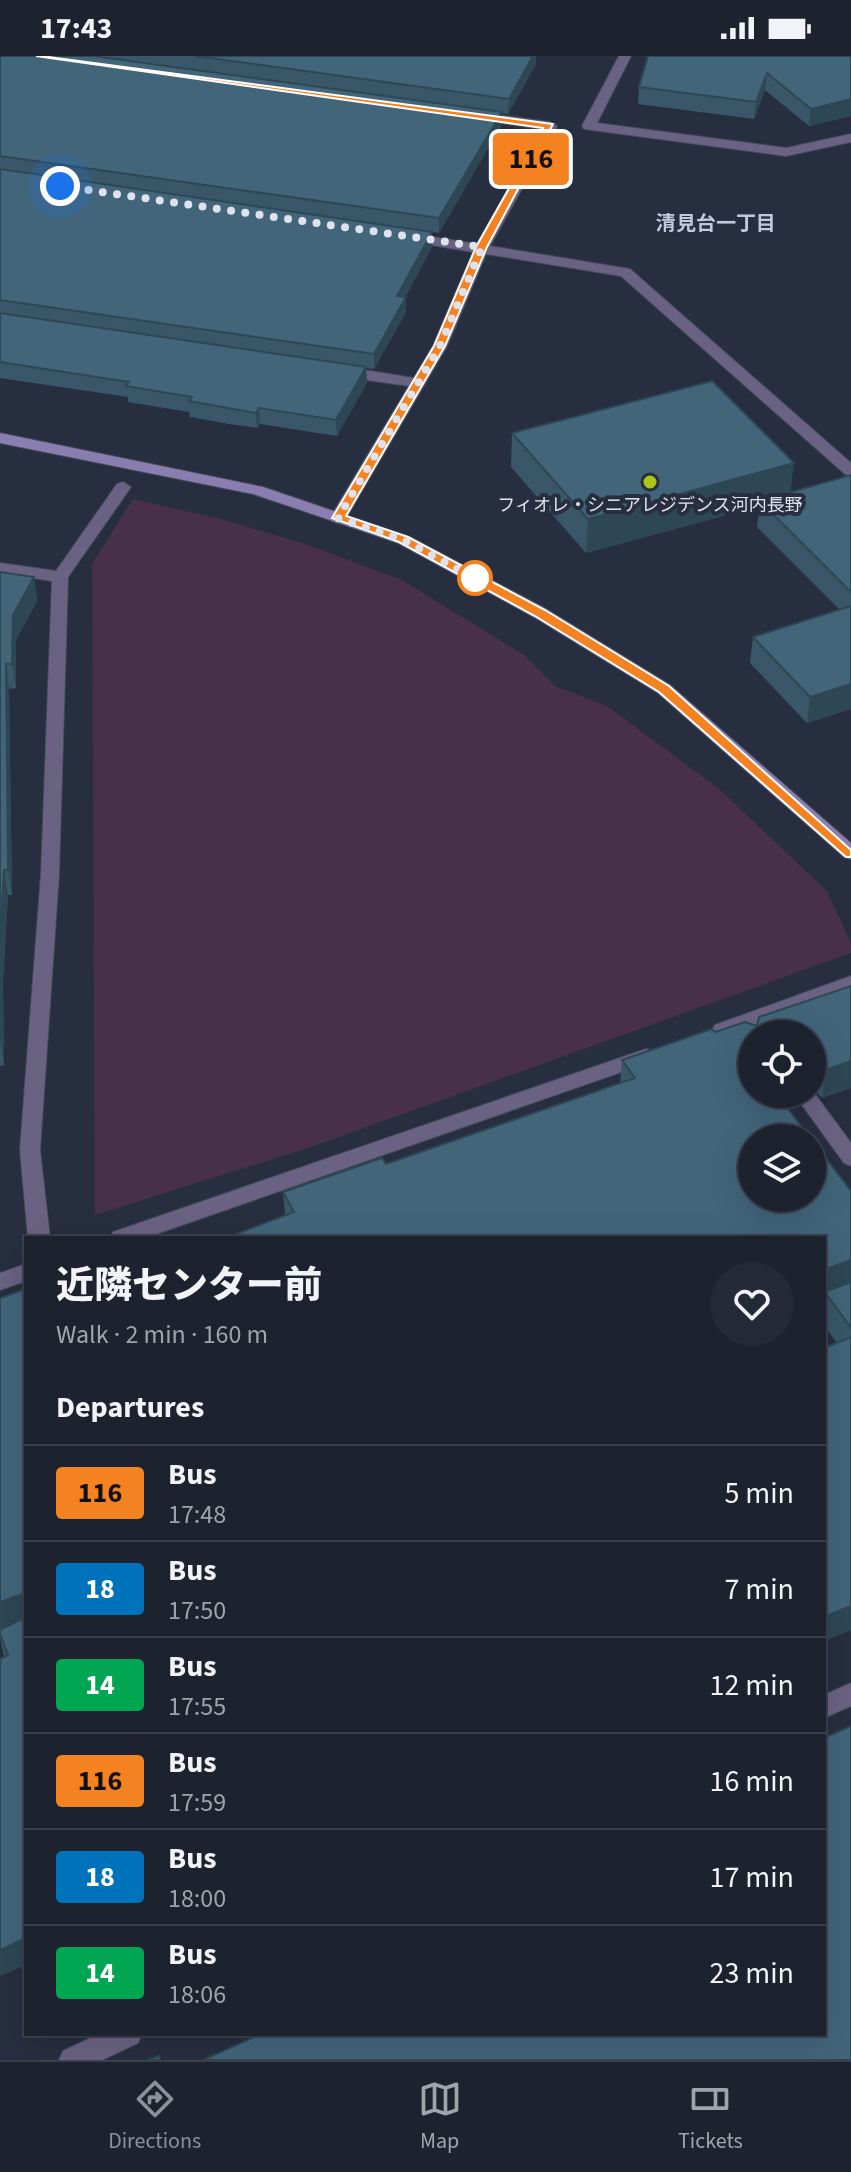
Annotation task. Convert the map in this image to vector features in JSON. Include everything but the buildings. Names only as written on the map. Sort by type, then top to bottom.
[{"type":"street","points":[[625,56],[589,126],[786,152],[851,138]]},
{"type":"street","points":[[338,518],[440,346],[482,247],[550,126],[457,113]]},
{"type":"street","points":[[388,234],[625,272],[851,471]]},
{"type":"street","points":[[327,369],[418,383]]},
{"type":"street","points":[[0,438],[257,490],[404,540],[540,613],[664,689],[851,853]]},
{"type":"street","points":[[39,1236],[30,1150],[50,874],[60,577],[123,487]]},
{"type":"street","points":[[0,568],[60,577]]},
{"type":"street","points":[[703,1037],[851,983]]},
{"type":"street","points":[[733,1026],[738,1031]]},
{"type":"street","points":[[127,1236],[673,1047]]},
{"type":"street","points":[[814,1108],[851,1158]]},
{"type":"street","points":[[0,1282],[24,1273]]},
{"type":"street","points":[[826,1706],[851,1694]]},
{"type":"street","points":[[73,2060],[124,2036]]},
{"type":"shaded area","points":[[133,499],[221,519],[305,544],[402,580],[524,655],[555,686],[607,706],[718,788],[827,891],[851,943],[851,953],[308,1148],[95,1215],[92,564]]},
{"type":"bus line","name":"116","points":[[41,56],[550,126],[482,247],[440,346],[338,518],[404,540],[540,613],[664,689],[851,853]]},
{"type":"place","name":"フィオレ・シニアレジデンス河内長野","points":[[650,482]]},
{"type":"district","name":"清見台一丁目","points":[[716,224]]},
{"type":"route","points":[[60,186],[482,247],[440,346],[338,518],[404,540],[485,584],[475,578]]}]
